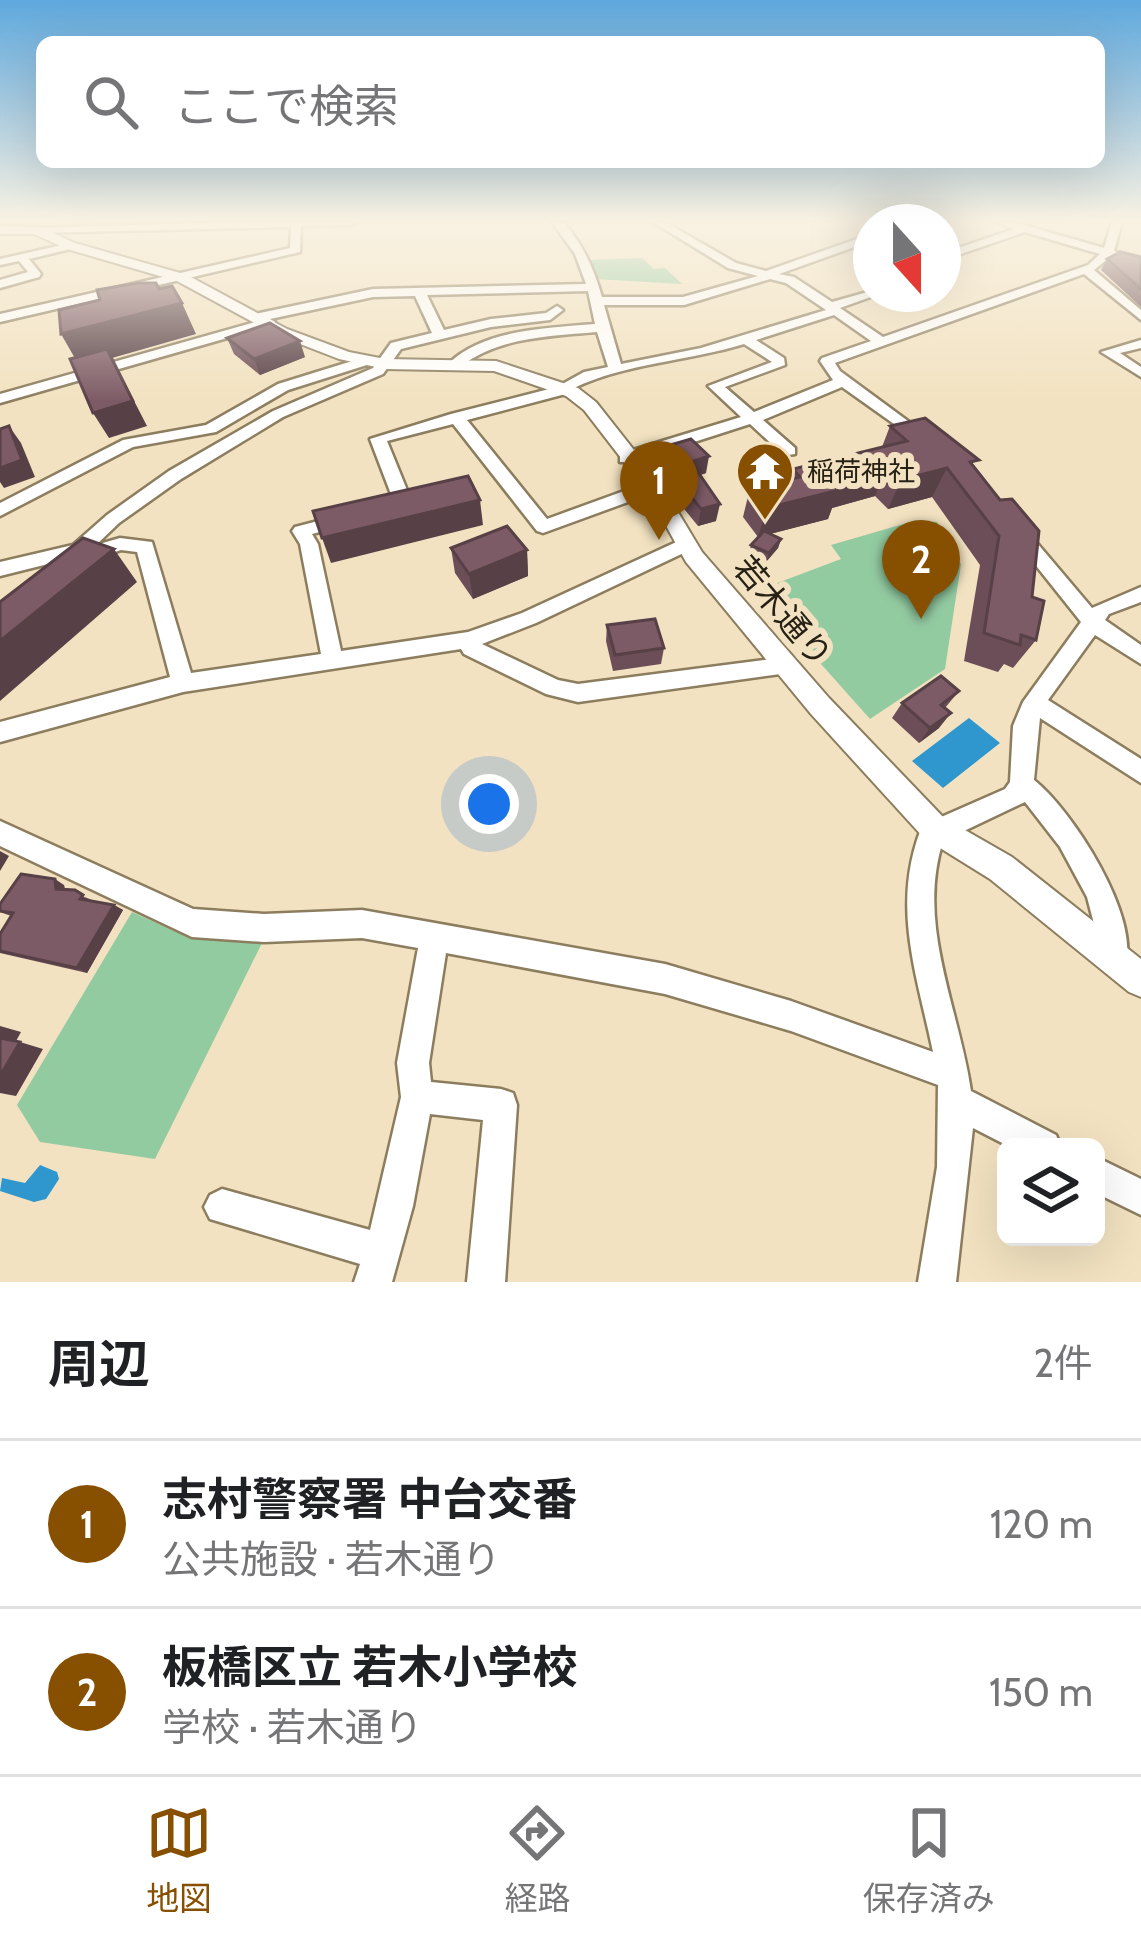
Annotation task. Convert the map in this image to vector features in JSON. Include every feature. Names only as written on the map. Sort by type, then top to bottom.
[{"type":"street","points":[[0,318],[165,282]]},
{"type":"street","name":"若木通り","points":[[189,282],[316,348],[375,362],[508,369],[566,388],[590,406],[652,487],[685,544],[787,666],[936,829],[1001,868],[1141,980]]},
{"type":"street","points":[[591,282],[600,328],[616,369]]},
{"type":"street","points":[[0,399],[352,295],[419,291],[710,297],[749,282]]},
{"type":"street","points":[[793,282],[883,344]]},
{"type":"street","points":[[934,449],[844,381],[827,367],[827,361],[1054,282]]},
{"type":"street","points":[[1100,282],[1141,316]]},
{"type":"street","points":[[333,662],[309,544],[301,532],[404,505],[378,440],[566,388],[616,369],[746,339],[872,290]]},
{"type":"street","points":[[419,291],[440,335]]},
{"type":"street","points":[[18,590],[77,554],[113,519],[193,464],[396,346],[490,323],[550,316],[557,310]]},
{"type":"street","points":[[457,363],[475,350],[513,340],[600,328]]},
{"type":"street","points":[[746,339],[779,361],[778,365],[715,386],[789,451],[779,454]]},
{"type":"street","points":[[1141,344],[1108,352],[1141,373]]},
{"type":"street","points":[[0,511],[129,443],[210,429],[283,387],[375,362]]},
{"type":"street","points":[[626,458],[751,419],[844,381]]},
{"type":"street","points":[[456,417],[543,527],[652,487]]},
{"type":"street","points":[[1008,517],[1092,622],[1141,656]]},
{"type":"street","points":[[0,569],[120,544],[146,547],[183,683]]},
{"type":"street","points":[[0,732],[183,683],[469,640],[530,618],[685,544]]},
{"type":"street","points":[[937,1282],[955,1088],[950,1044],[917,924],[925,849],[936,829],[1014,797],[1022,784],[1025,726],[1034,702],[1102,609],[1141,594]]},
{"type":"street","points":[[471,648],[554,688],[578,693],[787,666]]},
{"type":"street","points":[[1034,702],[1141,772]]},
{"type":"street","points":[[1022,784],[1043,798],[1098,893],[1118,936],[1115,956]]},
{"type":"street","points":[[0,833],[191,923],[264,928],[362,924],[665,979],[791,1016],[955,1088],[1031,1138]]},
{"type":"street","points":[[222,1207],[378,1267],[417,1097],[413,1063],[434,937]]},
{"type":"street","points":[[417,1097],[501,1105],[486,1282]]},
{"type":"street","points":[[1105,1179],[1141,1198]]},
{"type":"green space","points":[[917,520],[937,522],[961,564],[945,669],[870,719],[756,591],[841,559],[831,545]]},
{"type":"green space","points":[[132,912],[190,938],[262,943],[155,1159],[40,1142],[17,1105]]},
{"type":"water","points":[[969,718],[1000,743],[943,788],[912,761]]},
{"type":"water","points":[[40,1165],[57,1172],[59,1179],[46,1199],[34,1202],[0,1191],[2,1178],[25,1183]]},
{"type":"building","points":[[156,283],[159,289],[172,286],[182,303],[61,334],[59,310],[100,300],[97,290]]},
{"type":"building","points":[[270,323],[300,341],[254,359],[227,338]]},
{"type":"building","points":[[107,349],[133,401],[93,413],[70,359]]},
{"type":"building","points":[[925,418],[979,460],[970,462],[1000,500],[1012,499],[1039,531],[1032,597],[1044,601],[1036,640],[1021,635],[1020,645],[984,633],[999,536],[947,468],[901,480],[888,467],[831,482],[839,490],[767,508],[750,488],[800,477],[793,469],[907,441],[890,426]]},
{"type":"building","points":[[9,426],[22,460],[0,468],[0,429]]},
{"type":"building","points":[[691,439],[709,456],[691,462],[720,504],[701,509],[675,477],[682,475],[657,449]]},
{"type":"building","points":[[468,476],[480,500],[322,538],[313,511]]},
{"type":"building","points":[[507,526],[527,550],[469,574],[451,548]]},
{"type":"building","points":[[764,531],[781,539],[769,553],[751,545]]},
{"type":"building","points":[[83,538],[114,549],[0,641],[0,602]]},
{"type":"building","points":[[655,619],[664,648],[615,655],[607,625]]},
{"type":"building","points":[[941,676],[959,691],[941,705],[951,713],[930,728],[902,703]]},
{"type":"building","points":[[21,874],[55,879],[56,889],[75,890],[83,895],[80,899],[114,905],[77,968],[0,951],[0,934],[13,913],[0,911],[0,904]]},
{"type":"building","points":[[0,1038],[20,1042],[0,1076]]},
{"type":"place","name":"稲荷神社","points":[[765,522]]},
{"type":"place","name":"志村警察署 中台交番","points":[[659,540]]},
{"type":"place","name":"板橋区立 若木小学校","points":[[921,619]]}]
